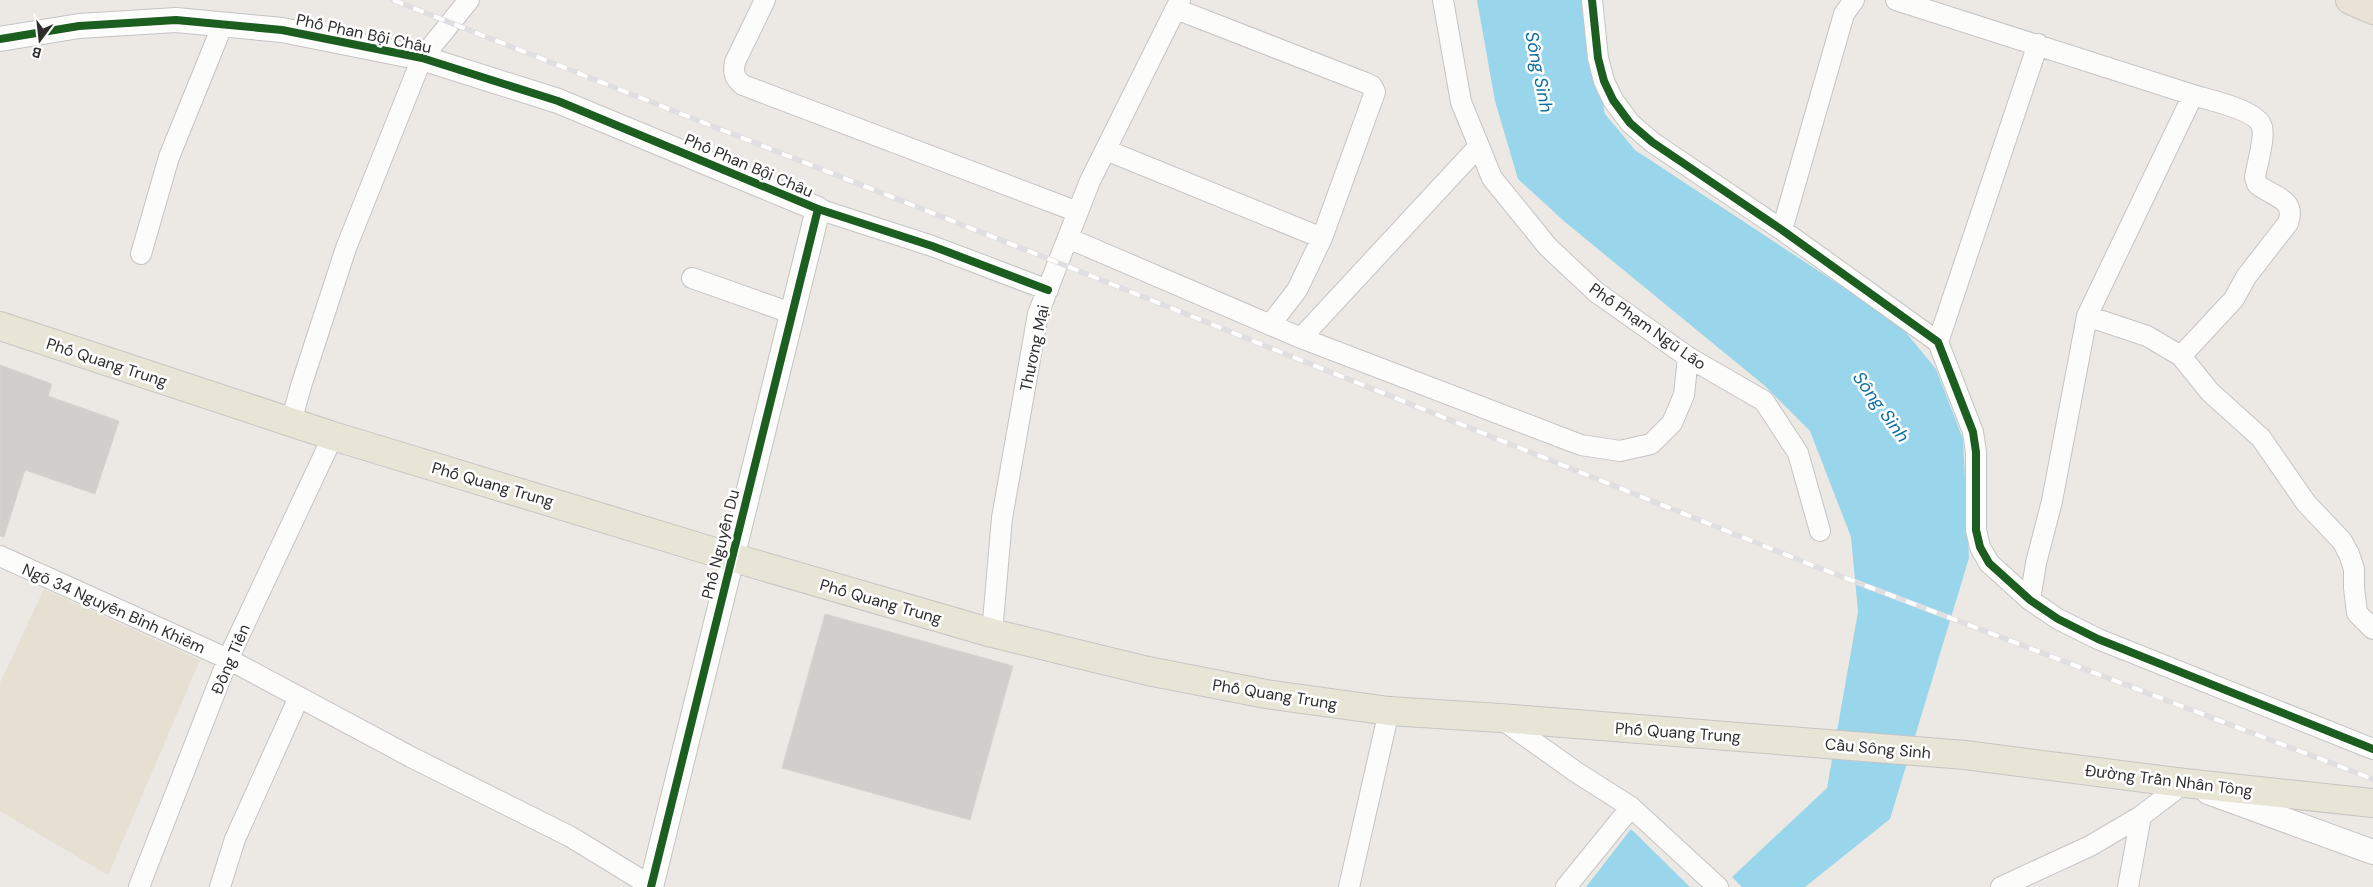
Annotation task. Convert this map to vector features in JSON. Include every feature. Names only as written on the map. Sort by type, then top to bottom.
[{"type":"highway","points":[[2350,0],[2373,10]]},
{"type":"main road","name":"Phố Quang Trung","points":[[0,326],[333,436],[731,556],[992,633],[1148,671],[1266,694],[1389,711],[1790,740]]},
{"type":"main road","name":"Cầu Sông Sinh","points":[[1790,740],[1965,755]]},
{"type":"main road","name":"Đường Trần Nhân Tông","points":[[1965,755],[2184,783],[2373,803]]},
{"type":"street","points":[[291,422],[346,248],[422,58],[469,0]]},
{"type":"street","points":[[765,0],[735,62],[733,71],[735,78],[743,85],[1078,212]]},
{"type":"street","name":"Phố Phạm Ngũ Lão","points":[[1443,0],[1461,102],[1492,178],[1548,247],[1596,292],[1688,357],[1764,401],[1798,453],[1820,531]]},
{"type":"street","points":[[1592,0],[1598,58],[1604,80],[1613,100],[1630,123],[1652,142],[1782,230],[1938,342],[1974,432],[1976,452],[1976,530],[1980,547],[1989,563],[2030,600],[2058,619],[2098,639],[2373,749]]},
{"type":"street","points":[[1782,230],[1844,14],[1854,0]]},
{"type":"street","points":[[1896,0],[2252,114],[2260,120],[2263,128],[2255,177],[2257,184],[2287,202],[2291,208],[2291,215],[2288,223],[2246,277],[2234,299],[2181,356]]},
{"type":"street","points":[[1178,4],[1372,86],[1375,92],[1322,238],[1297,290],[1270,325]]},
{"type":"street","name":"Thương Mại","points":[[992,633],[1002,518],[1038,314],[1090,182],[1178,4]]},
{"type":"street","name":"Phố Phan Bội Châu","points":[[0,39],[79,26],[176,20],[282,30],[422,58],[558,101],[818,209]]},
{"type":"street","points":[[141,254],[169,158],[223,24]]},
{"type":"street","points":[[1938,342],[2038,44]]},
{"type":"street","points":[[2030,600],[2036,563],[2052,501],[2087,316],[2193,95]]},
{"type":"street","points":[[1301,338],[1479,146]]},
{"type":"street","points":[[1106,150],[1322,238]]},
{"type":"street","points":[[818,209],[932,246],[1048,290]]},
{"type":"street","name":"Phố Nguyễn Du","points":[[650,887],[818,209]]},
{"type":"street","points":[[1068,238],[1301,338],[1580,445],[1620,451],[1651,444],[1672,423],[1684,395],[1688,357]]},
{"type":"street","points":[[692,278],[791,313]]},
{"type":"street","points":[[2087,316],[2147,336],[2181,356],[2210,392],[2261,438],[2306,503],[2342,541],[2354,569],[2357,613],[2373,629]]},
{"type":"street","name":"Đồng Tiến","points":[[139,887],[228,659],[333,436]]},
{"type":"street","name":"Ngõ 34 Nguyễn Bỉnh Khiêm","points":[[0,556],[228,659],[411,757],[571,837],[650,887]]},
{"type":"street","points":[[220,887],[235,839],[300,697]]},
{"type":"street","points":[[1349,887],[1389,711]]},
{"type":"street","points":[[1500,718],[1576,772],[1631,807],[1713,883]]},
{"type":"street","points":[[2001,887],[2090,846],[2141,816],[2184,783],[2373,852]]},
{"type":"street","points":[[1566,887],[1631,807]]},
{"type":"street","points":[[2128,887],[2141,816]]},
{"type":"shaded area","points":[[44,589],[200,660],[108,875],[0,811],[0,683]]},
{"type":"water","name":"Sông Sinh","points":[[1477,0],[1589,0],[1596,68],[1605,114],[1635,150],[1899,324],[1936,369],[1963,439],[1969,558],[1890,819],[1805,887],[1742,887],[1732,877],[1827,788],[1858,612],[1851,537],[1810,431],[1765,386],[1565,222],[1518,179],[1495,101]]},
{"type":"water","points":[[1631,829],[1690,887],[1586,887]]},
{"type":"building","points":[[0,365],[52,384],[48,396],[119,421],[95,494],[25,470],[4,537],[0,536]]},
{"type":"building","points":[[825,614],[1013,666],[970,820],[782,768]]},
{"type":"railway","points":[[393,0],[1059,263],[1814,566],[2373,779]]},
{"type":"cycle path","points":[[1592,0],[1598,58],[1604,81],[1613,100],[1630,123],[1652,142],[1782,230],[1938,342],[1973,432],[1976,452],[1976,530],[1980,547],[1989,563],[2030,600],[2058,619],[2098,639],[2373,749]]},
{"type":"cycle path","points":[[0,39],[79,26],[176,20],[282,30],[422,58],[558,101],[818,209],[932,246],[1048,290]]},
{"type":"cycle path","points":[[651,887],[818,209]]}]
